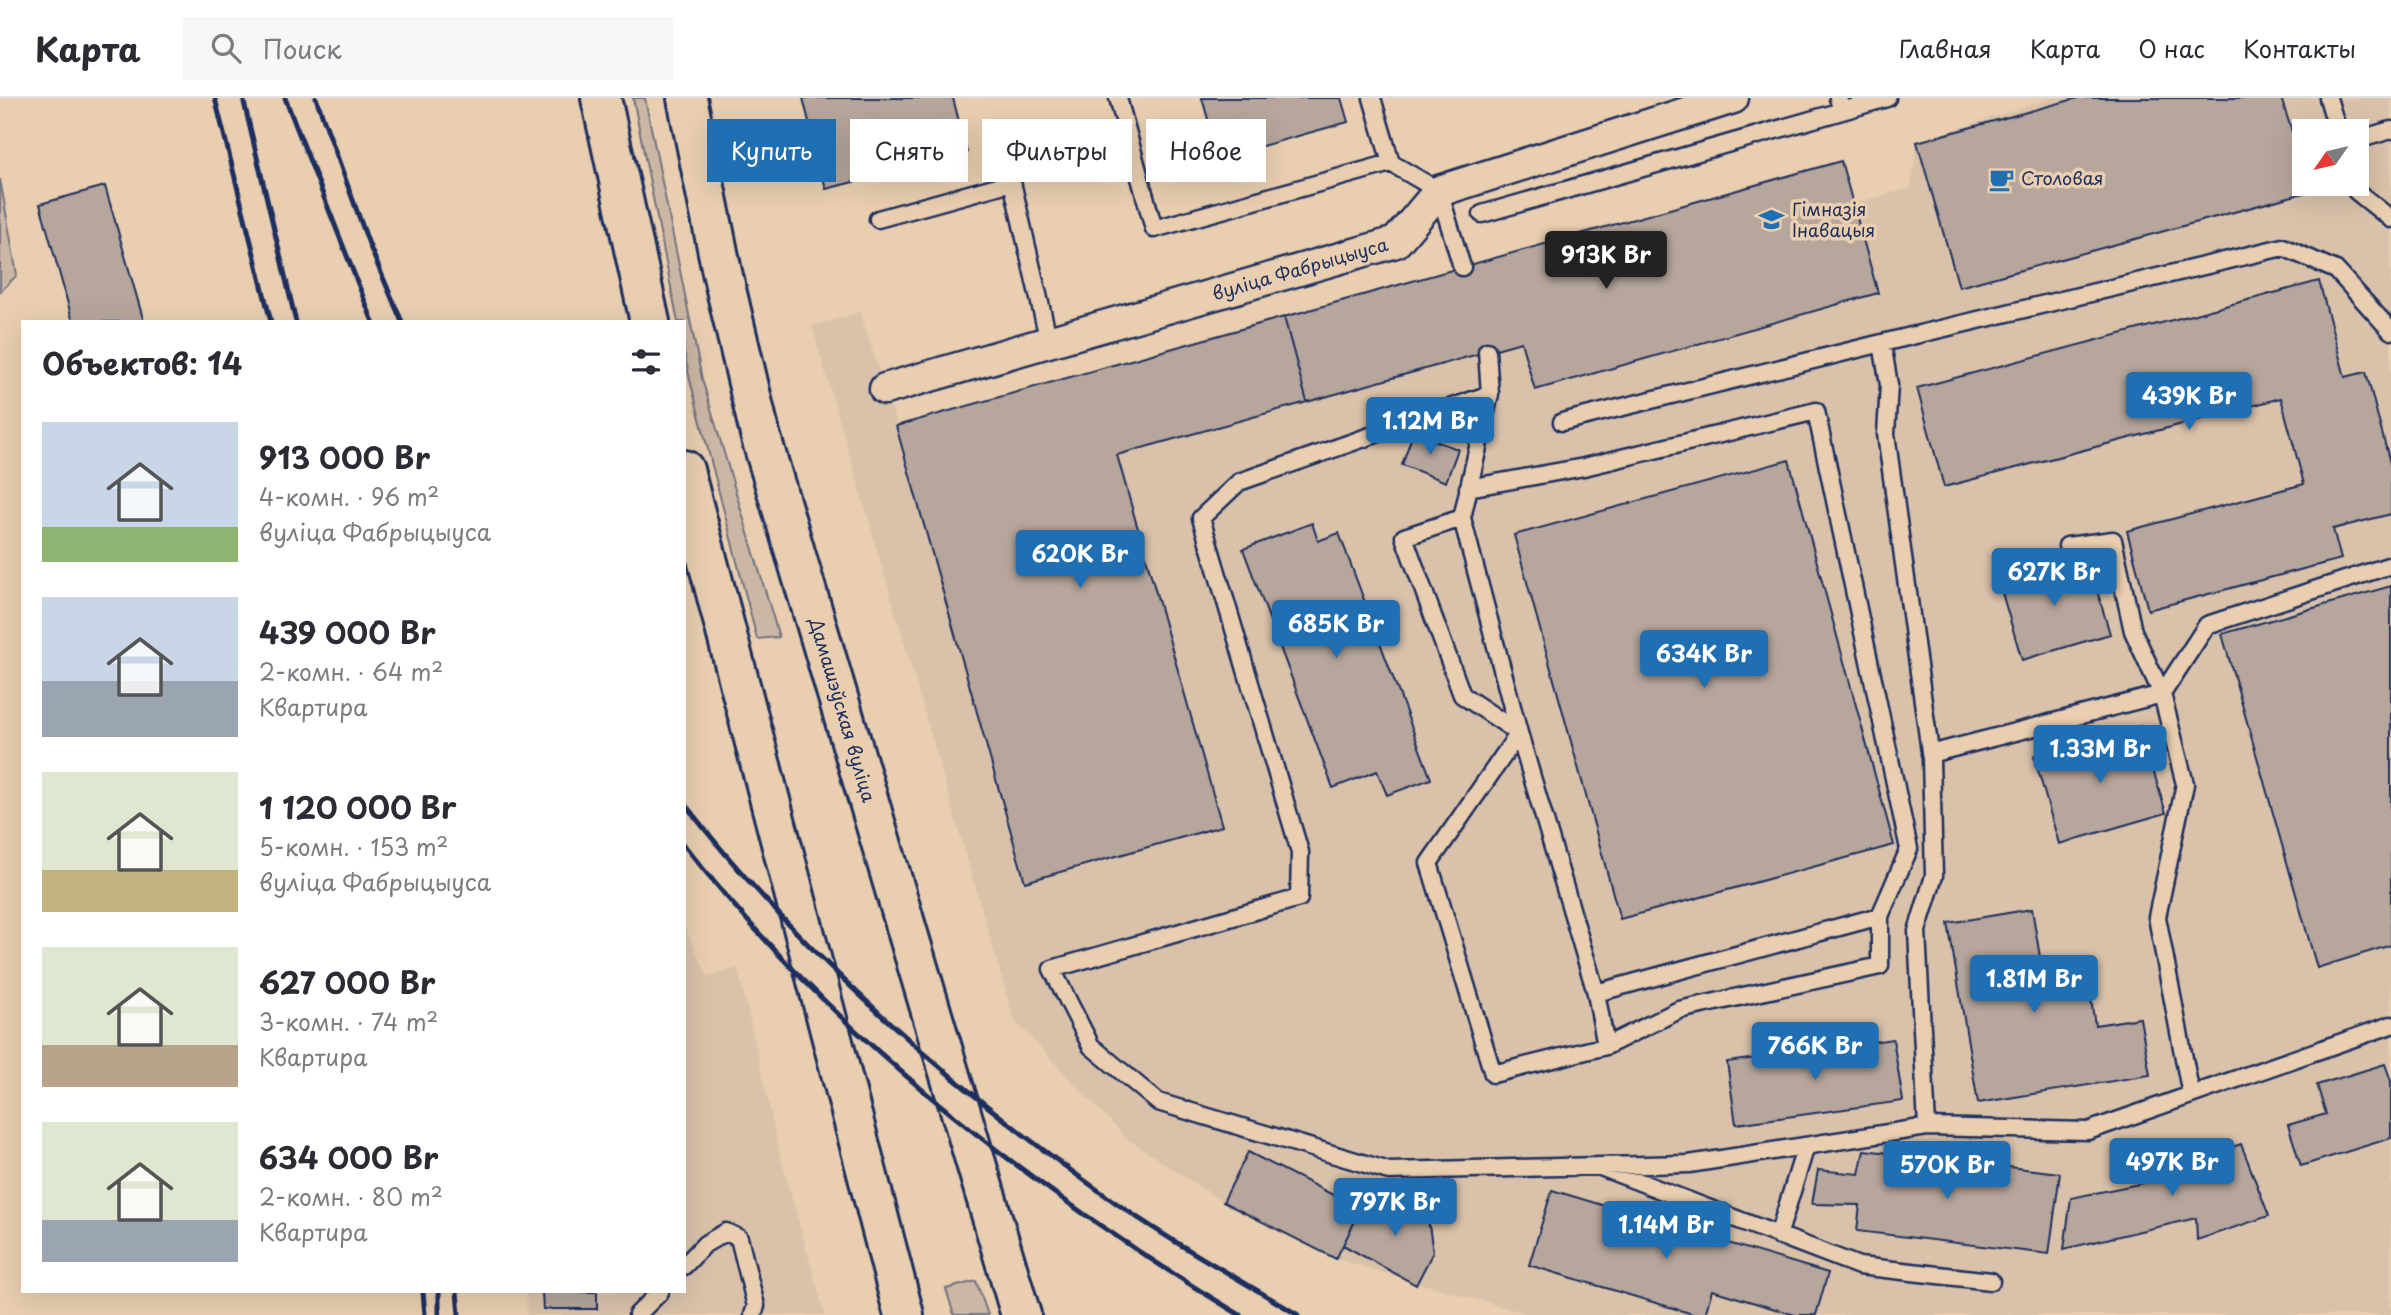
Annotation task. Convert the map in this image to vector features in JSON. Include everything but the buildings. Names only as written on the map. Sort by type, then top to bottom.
[{"type":"main road","points":[[601,98],[650,320]]},
{"type":"main road","name":"Дамашэўская вуліца","points":[[687,98],[722,272],[760,434],[1021,1315]]},
{"type":"main road","points":[[686,478],[904,1315]]},
{"type":"street","points":[[1439,191],[1733,98]]},
{"type":"street","name":"вуліца Фабрыцыуса","points":[[885,389],[1396,242],[1439,191]]},
{"type":"lane","points":[[1118,98],[1154,229],[1391,163]]},
{"type":"lane","points":[[1372,98],[1391,163],[1439,191],[1462,267]]},
{"type":"lane","points":[[1482,214],[1840,104],[1887,98]]},
{"type":"lane","points":[[2328,98],[2334,119]]},
{"type":"lane","points":[[2370,137],[2391,130]]},
{"type":"lane","points":[[878,219],[1012,182],[1049,342]]},
{"type":"lane","points":[[2362,196],[2391,219]]},
{"type":"lane","points":[[1562,422],[2283,247],[2336,270],[2391,331]]},
{"type":"lane","points":[[1882,343],[1889,385],[1886,434],[1930,754],[1934,876],[1917,931],[1927,1127]]},
{"type":"lane","points":[[1487,351],[1490,394],[1462,518],[1518,733],[1596,993],[1606,1046]]},
{"type":"lane","points":[[1490,394],[1239,482],[1200,518],[1300,852],[1299,898],[1052,969],[1091,1046],[1158,1102],[1389,1171],[1689,1164],[1927,1127],[2088,1131],[2391,1025]]},
{"type":"lane","points":[[1468,488],[1584,467],[1816,411],[1909,849],[1880,916],[1880,966],[1679,1010],[1606,1046],[1493,1074],[1429,863],[1518,733]]},
{"type":"lane","points":[[1462,518],[1404,537],[1462,695],[1518,733]]},
{"type":"lane","points":[[2067,546],[2113,540],[2133,631],[2162,694],[2185,784],[2157,917],[2191,1095]]},
{"type":"lane","points":[[1930,754],[2162,694],[2207,625],[2391,565]]},
{"type":"lane","points":[[1596,993],[1880,916]]},
{"type":"lane","points":[[1778,1236],[1806,1146]]},
{"type":"lane","points":[[1596,1166],[1858,1266],[1992,1281]]},
{"type":"lane","points":[[686,1264],[705,1244],[726,1232],[739,1238],[756,1306],[753,1315]]},
{"type":"lane","points":[[637,1315],[659,1293]]},
{"type":"shaded area","points":[[633,98],[645,98],[702,379],[779,637],[757,639],[690,380],[686,361],[686,320],[678,320]]},
{"type":"shaded area","points":[[2052,98],[2391,98],[2391,1315],[1531,1315],[1336,1259],[1223,1202],[1126,1138],[1014,1020],[812,326],[860,312],[897,426],[1841,161],[1853,204],[1911,188],[1917,142]]},
{"type":"shaded area","points":[[0,179],[17,275],[0,292]]},
{"type":"shaded area","points":[[686,929],[708,977],[738,968],[782,1163],[825,1315],[527,1315],[526,1293],[686,1293]]},
{"type":"shaded area","points":[[976,1281],[988,1315],[954,1315],[946,1289]]},
{"type":"railway","points":[[215,98],[270,320]]},
{"type":"railway","points":[[243,98],[296,320]]},
{"type":"railway","points":[[285,98],[372,320]]},
{"type":"railway","points":[[316,98],[370,247],[401,320]]},
{"type":"railway","points":[[686,805],[777,912],[829,965],[882,1016],[994,1112],[1132,1214],[1298,1315]]},
{"type":"railway","points":[[686,847],[805,982],[941,1106],[1087,1216],[1240,1315]]},
{"type":"railway","points":[[423,1293],[425,1315]]},
{"type":"railway","points":[[439,1293],[439,1315]]},
{"type":"railway","points":[[457,1293],[459,1315]]},
{"type":"place","name":"Столовая","points":[[2001,179]]},
{"type":"place","name":"Гімназія Інавацыя","points":[[1772,220]]}]
